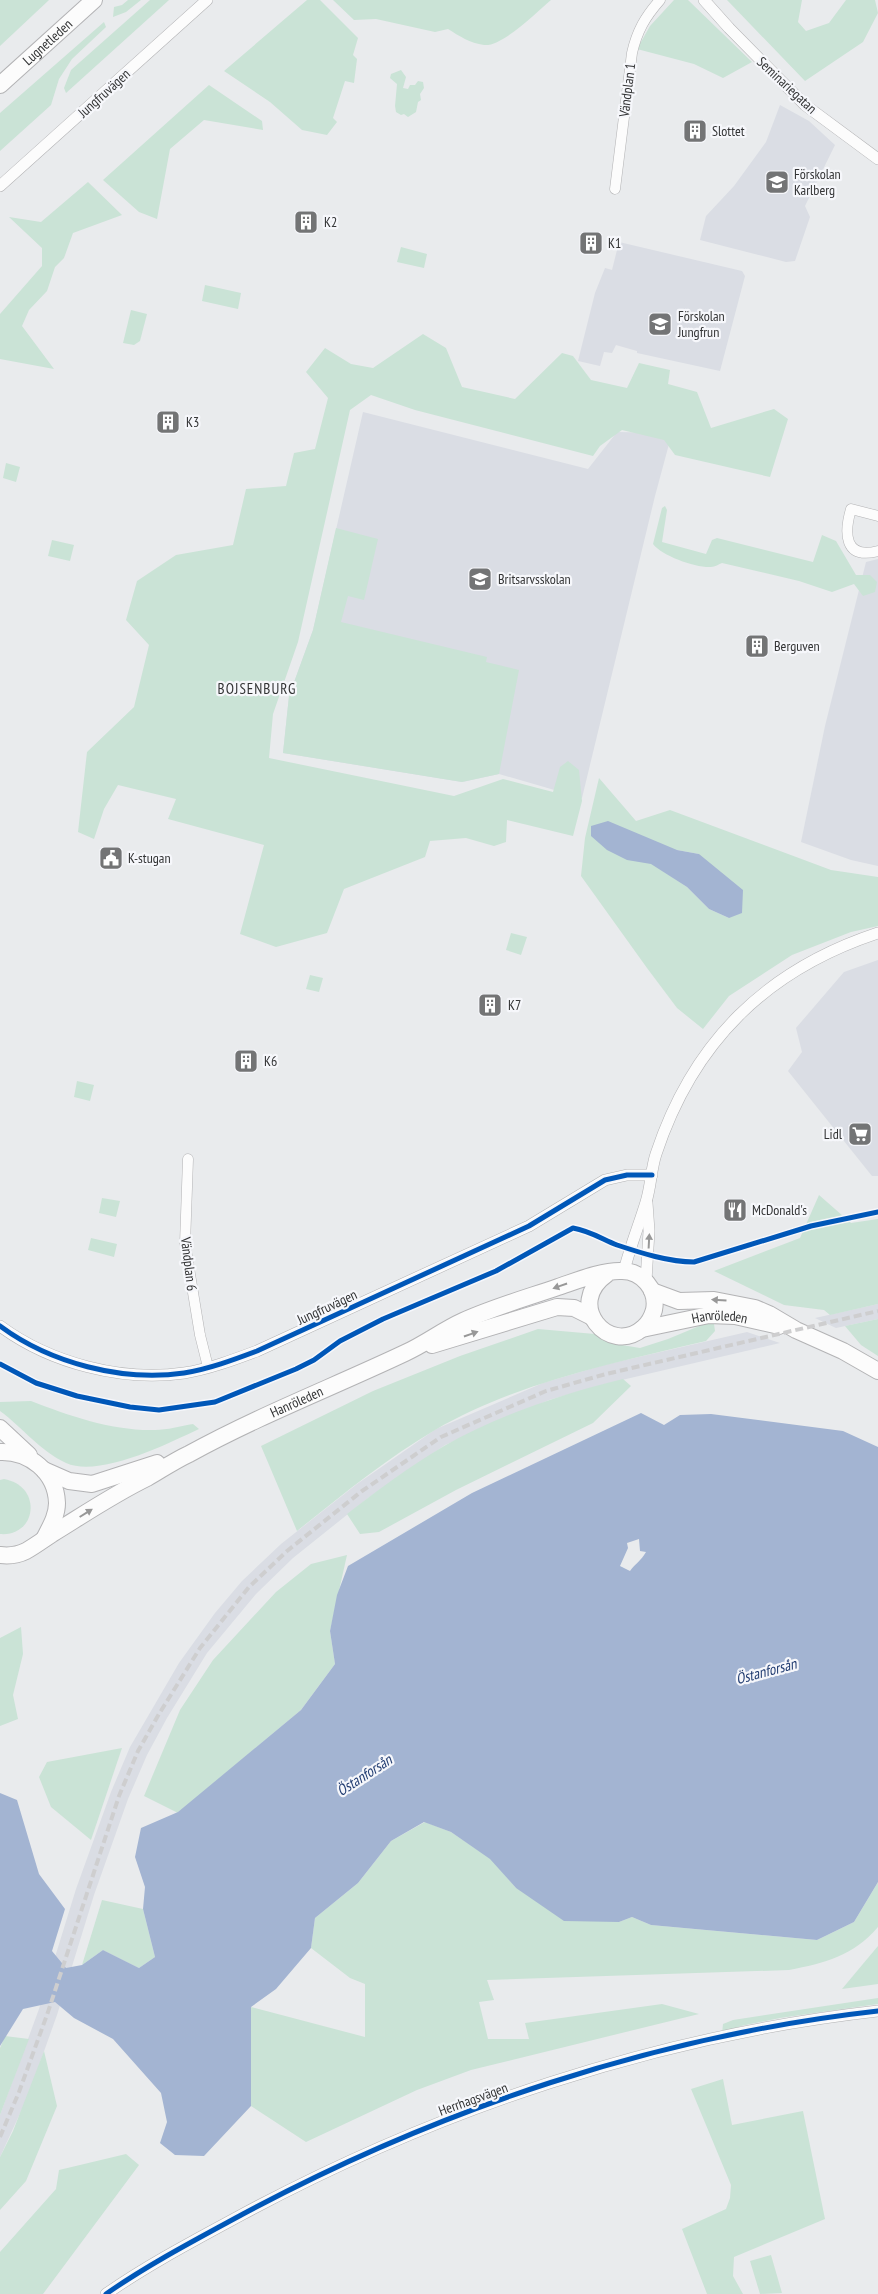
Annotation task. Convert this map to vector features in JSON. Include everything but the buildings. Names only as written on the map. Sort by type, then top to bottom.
[{"type":"highway","name":"Lugnetleden","points":[[0,85],[94,0]]},
{"type":"highway","name":"Hanröleden","points":[[0,1555],[19,1554],[188,1454],[407,1352],[461,1322],[582,1279],[624,1271],[637,1274],[649,1286],[679,1301],[714,1300],[742,1304],[769,1314],[796,1330],[825,1342],[878,1371]]},
{"type":"highway","points":[[592,1317],[589,1306],[590,1294],[595,1284],[607,1274]]},
{"type":"highway","points":[[642,1329],[653,1312],[654,1300],[649,1286]]},
{"type":"highway","name":"Hanröleden","points":[[407,1352],[557,1307],[574,1308],[592,1317],[601,1329],[614,1335],[629,1335],[642,1329],[694,1317],[722,1315],[796,1330]]},
{"type":"highway","points":[[0,1428],[41,1467],[53,1485],[56,1503],[54,1520],[44,1539]]},
{"type":"highway","name":"Hanröleden","points":[[0,1452],[11,1452],[25,1456],[41,1467],[69,1481],[92,1484],[188,1454]]},
{"type":"street","name":"Jungfruvägen","points":[[0,186],[207,0]]},
{"type":"street","name":"Vändplan 1","points":[[615,189],[632,53],[637,32],[648,13],[660,0]]},
{"type":"street","name":"Seminariegatan","points":[[704,0],[805,105],[878,159]]},
{"type":"street","points":[[878,516],[851,509],[846,533],[847,539],[855,550],[870,553],[878,551]]},
{"type":"street","points":[[624,1271],[647,1201],[656,1152],[686,1083],[703,1056],[742,1011],[769,988],[815,958],[846,943],[878,933]]},
{"type":"street","name":"Vändplan 6","points":[[188,1159],[185,1244],[200,1335],[208,1367]]},
{"type":"street","name":"Jungfruvägen","points":[[0,1326],[43,1352],[99,1369],[165,1374],[184,1373],[264,1348],[479,1250],[528,1226],[605,1180],[627,1175],[652,1175]]},
{"type":"street","points":[[647,1201],[650,1231],[649,1286]]},
{"type":"street","name":"Herrhagsvägen","points":[[106,2294],[199,2238],[314,2178],[365,2153],[491,2104],[562,2080],[658,2052],[788,2024],[878,2011]]},
{"type":"shaded area","name":"Förskolan Karlberg","points":[[780,105],[809,121],[835,145],[805,206],[810,217],[795,261],[786,262],[700,240],[706,216],[734,186],[766,142]]},
{"type":"shaded area","name":"Förskolan Jungfrun","points":[[619,242],[742,271],[745,276],[720,371],[637,353],[637,351],[616,345],[612,353],[604,352],[600,366],[578,361],[595,293],[605,268],[612,270]]},
{"type":"shaded area","name":"Britsarvsskolan","points":[[363,412],[588,469],[617,432],[672,433],[582,798],[499,774],[462,782],[283,753],[289,696],[313,630]]},
{"type":"shaded area","points":[[878,559],[878,866],[851,860],[801,842],[825,726],[866,562]]},
{"type":"shaded area","points":[[878,960],[878,1176],[872,1176],[788,1071],[802,1052],[796,1028],[844,972]]},
{"type":"shaded area","points":[[878,1304],[878,1319],[836,1328],[815,1318]]},
{"type":"shaded area","points":[[747,1332],[780,1343],[609,1383],[549,1400],[445,1445],[368,1498],[293,1558],[256,1594],[207,1653],[167,1718],[147,1755],[128,1799],[94,1895],[57,2015],[28,2096],[0,2157],[0,2115],[39,2009],[76,1889],[111,1792],[130,1747],[179,1663],[215,1613],[242,1581],[281,1544],[357,1484],[436,1429],[543,1383],[604,1365]]},
{"type":"green space","points":[[0,0],[49,0],[0,46]]},
{"type":"green space","points":[[128,0],[141,0],[126,12],[113,17],[114,7],[122,5]]},
{"type":"green space","points":[[150,0],[169,0],[66,93],[64,88],[71,70]]},
{"type":"green space","points":[[307,0],[320,0],[358,38],[353,55],[357,59],[354,83],[345,81],[333,118],[337,122],[327,135],[302,130],[270,102],[224,71]]},
{"type":"green space","points":[[333,0],[551,0],[509,35],[500,41],[484,45],[469,41],[448,29],[435,32],[376,19],[354,20]]},
{"type":"green space","points":[[674,0],[688,0],[752,62],[723,78],[694,64],[637,49],[650,26]]},
{"type":"green space","points":[[727,0],[802,0],[798,22],[806,31],[829,23],[846,0],[875,0],[878,13],[863,42],[805,81]]},
{"type":"green space","points":[[104,22],[106,27],[72,59],[59,79],[51,105],[0,151],[0,113]]},
{"type":"green space","points":[[401,70],[406,77],[403,88],[408,89],[410,85],[415,85],[418,81],[423,82],[424,88],[420,94],[421,100],[418,102],[416,112],[408,117],[396,112],[397,84],[390,78],[391,74]]},
{"type":"green space","points":[[209,85],[262,121],[263,130],[204,120],[170,149],[157,219],[139,212],[103,180]]},
{"type":"green space","points":[[88,182],[122,215],[73,233],[64,258],[55,267],[47,291],[29,310],[22,326],[54,369],[0,359],[0,314],[42,266],[42,248],[9,217],[41,222]]},
{"type":"green space","points":[[401,247],[427,254],[424,268],[397,262]]},
{"type":"green space","points":[[205,285],[241,293],[238,309],[202,301]]},
{"type":"green space","points":[[131,310],[147,314],[140,341],[134,345],[123,343]]},
{"type":"green space","points":[[423,334],[446,348],[462,387],[515,399],[562,353],[573,356],[591,380],[627,388],[639,363],[670,370],[668,384],[697,392],[711,428],[774,409],[788,419],[770,477],[675,455],[664,440],[622,430],[600,446],[593,456],[415,410],[371,395],[350,410],[298,642],[273,714],[269,758],[454,796],[503,779],[553,792],[560,767],[568,761],[579,770],[582,801],[573,836],[507,820],[506,842],[494,846],[466,838],[430,841],[425,857],[344,889],[327,933],[276,947],[240,934],[264,845],[168,819],[176,799],[118,785],[104,809],[94,839],[78,832],[87,752],[134,707],[149,645],[126,620],[137,581],[176,555],[233,545],[246,489],[286,486],[294,453],[315,449],[328,398],[306,372],[325,348],[351,364],[373,368]]},
{"type":"green space","points":[[6,463],[20,467],[16,482],[3,478]]},
{"type":"green space","points":[[665,506],[667,510],[662,542],[706,554],[712,540],[717,538],[813,562],[822,535],[836,541],[856,575],[870,575],[877,582],[875,592],[863,596],[854,584],[832,592],[799,581],[722,563],[712,567],[705,567],[671,557],[653,544],[662,508]]},
{"type":"green space","points":[[336,528],[378,539],[364,600],[348,596],[341,622],[487,657],[486,662],[519,670],[499,774],[462,782],[283,753],[289,696],[313,630]]},
{"type":"green space","points":[[52,540],[74,545],[70,561],[48,556]]},
{"type":"green space","points":[[599,778],[636,821],[670,810],[831,870],[878,877],[878,926],[851,932],[792,955],[729,996],[703,1029],[677,1008],[581,876],[585,838]],"holes":[[[677,850],[699,854],[729,918],[709,909],[687,887],[651,863]]]},
{"type":"green space","points":[[511,933],[527,937],[521,955],[506,950]]},
{"type":"green space","points":[[310,975],[323,978],[319,992],[306,989]]},
{"type":"green space","points":[[77,1081],[94,1085],[90,1101],[74,1097]]},
{"type":"green space","points":[[819,1195],[851,1223],[878,1219],[878,1304],[830,1315],[824,1310],[784,1305],[714,1271],[800,1238]]},
{"type":"green space","points":[[102,1198],[120,1201],[116,1217],[99,1213]]},
{"type":"green space","points":[[91,1238],[117,1244],[114,1257],[88,1250]]},
{"type":"green space","points":[[878,1319],[878,1356],[861,1345],[845,1326]]},
{"type":"green space","points":[[704,1324],[714,1324],[715,1331],[706,1341],[567,1376],[499,1399],[467,1413],[435,1430],[399,1453],[297,1531],[261,1446],[373,1391],[460,1356],[538,1329],[595,1334],[616,1344],[640,1348]]},
{"type":"green space","points":[[623,1379],[631,1386],[593,1423],[456,1490],[379,1532],[360,1534],[347,1514],[407,1470],[464,1435],[531,1406]]},
{"type":"green space","points":[[31,1401],[76,1417],[123,1428],[160,1430],[193,1424],[199,1429],[152,1450],[114,1463],[80,1466],[66,1463],[48,1452],[0,1411],[0,1402]]},
{"type":"green space","points":[[4,1479],[17,1483],[25,1491],[30,1500],[30,1510],[28,1520],[22,1528],[12,1533],[0,1534],[0,1480]]},
{"type":"green space","points":[[347,1555],[330,1631],[335,1664],[301,1710],[178,1813],[144,1796],[180,1710],[213,1660],[276,1592],[311,1564]]},
{"type":"green space","points":[[21,1627],[23,1654],[13,1695],[18,1719],[0,1726],[0,1638]]},
{"type":"green space","points":[[122,1748],[91,1840],[51,1807],[39,1777],[47,1762]]},
{"type":"green space","points":[[425,1822],[451,1832],[491,1859],[516,1888],[619,1922],[632,1917],[651,1925],[817,1940],[854,1922],[878,1882],[878,1927],[859,1945],[838,1957],[789,1970],[487,1980],[494,2000],[479,2002],[488,2039],[529,2039],[525,2023],[662,2004],[699,2014],[471,2070],[417,2090],[306,2142],[251,2106],[251,2007],[365,2037],[365,1984],[350,1978],[311,1948],[315,1918],[358,1883],[391,1841]]},
{"type":"green space","points":[[102,1900],[143,1909],[155,1957],[139,1968],[103,1950],[82,1965]]},
{"type":"green space","points":[[878,1946],[878,1984],[842,1989]]},
{"type":"green space","points":[[878,1998],[878,2004],[780,2018],[741,2026],[722,2034],[723,2024],[733,2020]]},
{"type":"green space","points":[[5,2036],[29,2039],[0,2115],[0,2048]]},
{"type":"green space","points":[[44,2051],[57,2106],[26,2181],[0,2210],[0,2157],[13,2131]]},
{"type":"green space","points":[[723,2079],[732,2125],[803,2111],[825,2219],[734,2257],[733,2276],[743,2294],[707,2294],[682,2229],[726,2209],[730,2198],[731,2185],[691,2089]]},
{"type":"green space","points":[[126,2154],[139,2165],[43,2294],[0,2294],[0,2252],[56,2189],[59,2170]]},
{"type":"green space","points":[[771,2255],[782,2293],[760,2294],[750,2261]]},
{"type":"water","points":[[608,821],[677,850],[699,854],[743,890],[742,913],[729,918],[709,909],[687,887],[651,864],[627,860],[607,850],[591,836],[591,826]]},
{"type":"water","name":"Östanforsån","points":[[641,1413],[664,1425],[680,1415],[711,1414],[843,1431],[878,1447],[878,1882],[854,1922],[817,1940],[651,1925],[632,1917],[619,1922],[564,1921],[516,1888],[490,1859],[451,1832],[424,1822],[391,1841],[358,1883],[315,1918],[311,1948],[276,1989],[251,2007],[251,2106],[204,2156],[175,2155],[160,2143],[167,2122],[161,2093],[113,2039],[74,2018],[55,2002],[23,2009],[0,2046],[0,1793],[17,1800],[39,1874],[65,1909],[52,1951],[66,1968],[82,1965],[103,1950],[139,1968],[155,1957],[143,1909],[145,1887],[135,1857],[141,1828],[178,1812],[301,1710],[335,1664],[330,1631],[337,1595],[348,1566],[472,1493]],"holes":[[[639,1539],[640,1551],[646,1552],[630,1571],[620,1566],[628,1548],[627,1543]]]},
{"type":"railway","points":[[0,2137],[19,2092],[48,2012],[119,1796],[138,1751],[200,1648],[249,1587],[287,1551],[362,1491],[441,1437],[546,1391],[606,1374],[878,1311]]},
{"type":"cycle path","points":[[0,1326],[41,1350],[64,1360],[88,1367],[136,1375],[184,1373],[203,1369],[257,1351],[529,1226],[605,1180],[627,1175],[652,1175]]},
{"type":"cycle path","points":[[0,1364],[36,1383],[77,1396],[130,1407],[159,1410],[215,1402],[296,1369],[314,1360],[340,1341],[383,1319],[496,1271],[573,1228],[645,1254],[665,1259],[694,1262],[811,1226],[878,1212]]},
{"type":"cycle path","points":[[106,2294],[139,2272],[191,2242],[317,2176],[472,2110],[551,2082],[713,2038],[795,2023],[878,2011]]},
{"type":"place","name":"Slottet","points":[[695,131]]},
{"type":"place","name":"Förskolan Karlberg","points":[[777,182]]},
{"type":"place","name":"K2","points":[[306,222]]},
{"type":"place","name":"K1","points":[[591,243]]},
{"type":"place","name":"Förskolan Jungfrun","points":[[660,324]]},
{"type":"place","name":"K3","points":[[168,422]]},
{"type":"place","name":"Britsarvsskolan","points":[[480,579]]},
{"type":"place","name":"Berguven","points":[[757,646]]},
{"type":"place","name":"K-stugan","points":[[111,858]]},
{"type":"place","name":"K7","points":[[490,1005]]},
{"type":"place","name":"K6","points":[[246,1061]]},
{"type":"place","name":"Lidl","points":[[860,1134]]},
{"type":"place","name":"McDonald's","points":[[735,1210]]},
{"type":"district","name":"BOJSENBURG","points":[[257,688]]}]
